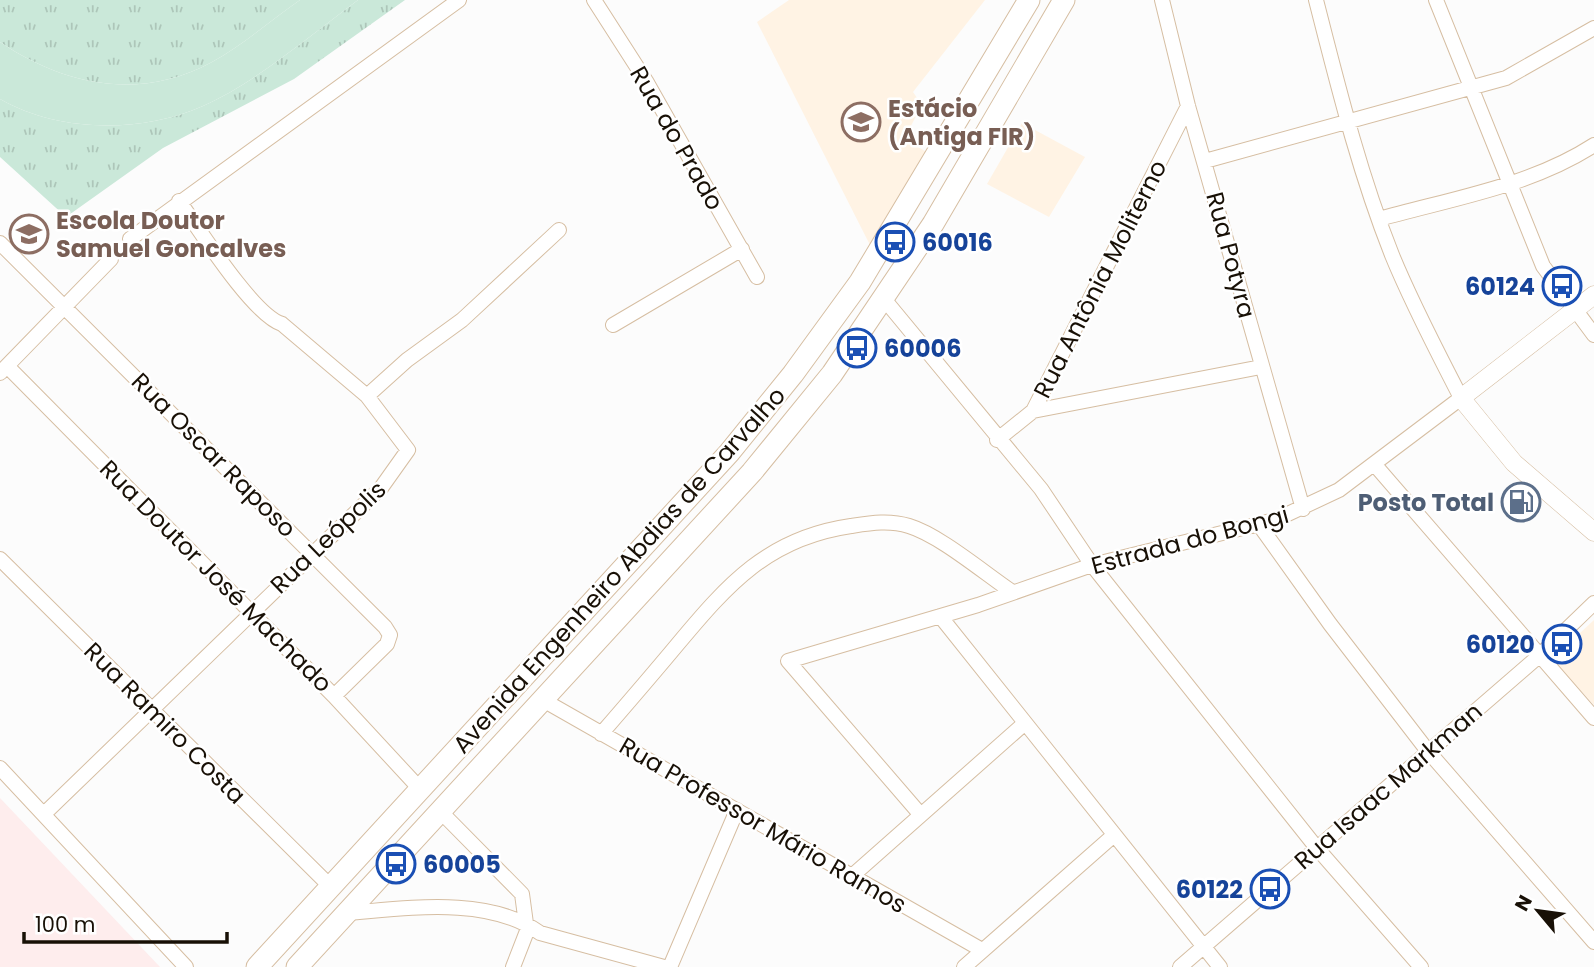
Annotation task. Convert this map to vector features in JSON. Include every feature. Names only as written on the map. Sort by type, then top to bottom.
[{"type":"highway","name":"Avenida Engenheiro Abdias de Carvalho","points":[[257,967],[729,453],[793,374],[860,282],[1029,0]]},
{"type":"highway","name":"Avenida Engenheiro Abdias de Carvalho","points":[[304,964],[440,811],[752,472],[832,374],[933,224],[1064,0]]},
{"type":"main road","name":"Estrada do Bongi","points":[[1461,398],[1594,295]]},
{"type":"main road","points":[[1461,398],[1514,463],[1594,532]]},
{"type":"street","points":[[130,239],[458,0]]},
{"type":"street","name":"Rua do Prado","points":[[594,0],[646,81],[757,277]]},
{"type":"street","name":"Rua Potyra","points":[[1162,0],[1188,106],[1303,509]]},
{"type":"street","points":[[1316,0],[1347,123],[1379,219],[1411,299],[1461,398]]},
{"type":"street","points":[[1436,0],[1543,266],[1594,335]]},
{"type":"street","points":[[1205,161],[1471,88],[1524,69],[1594,28]]},
{"type":"street","name":"Rua Antônia Moliterno","points":[[997,440],[1033,411],[1188,106]]},
{"type":"street","points":[[1379,219],[1511,182],[1556,165],[1594,145]]},
{"type":"street","points":[[179,201],[238,283],[271,320],[282,324],[367,396],[407,360],[462,320],[558,230]]},
{"type":"street","name":"Rua Oscar Raposo","points":[[0,243],[313,554],[390,635],[382,651],[334,696]]},
{"type":"street","points":[[613,325],[742,249]]},
{"type":"street","points":[[4,369],[111,259]]},
{"type":"street","points":[[884,299],[986,421],[997,440],[1041,489],[1092,565],[1317,847],[1421,967]]},
{"type":"street","points":[[1033,411],[1261,367]]},
{"type":"street","name":"Rua Doutor José Machado","points":[[4,369],[250,611],[421,790]]},
{"type":"street","name":"Rua Leópolis","points":[[44,814],[250,611],[390,478],[408,450],[367,396]]},
{"type":"street","name":"Estrada do Bongi","points":[[920,814],[788,661],[940,616],[1092,565],[1260,526],[1303,509],[1339,490],[1461,398]]},
{"type":"street","points":[[1375,465],[1594,718]]},
{"type":"street","points":[[601,734],[726,587],[762,558],[794,540],[823,530],[889,522],[909,526],[926,533],[1011,591]]},
{"type":"street","points":[[1260,526],[1330,624],[1427,750],[1594,942]]},
{"type":"street","name":"Rua Ramiro Costa","points":[[0,559],[331,887]]},
{"type":"street","name":"Rua Isaac Markman","points":[[1180,967],[1427,750],[1539,656],[1594,603]]},
{"type":"street","points":[[940,616],[1220,967]]},
{"type":"street","name":"Rua Professor Mário Ramos","points":[[543,700],[982,950]]},
{"type":"street","points":[[852,876],[1024,723]]},
{"type":"street","points":[[0,768],[186,967]]},
{"type":"street","points":[[670,967],[737,810]]},
{"type":"street","points":[[440,811],[516,884],[525,902],[524,921],[527,931],[513,967]]},
{"type":"street","points":[[964,967],[1114,835]]},
{"type":"street","points":[[349,913],[477,910],[524,921],[540,933],[664,967]]},
{"type":"shaded area","name":"Estácio (Antiga FIR)","points":[[789,0],[985,0],[913,92],[922,105],[904,139],[932,155],[873,251],[757,22]]},
{"type":"shaded area","points":[[1022,123],[1085,157],[1049,217],[987,184]]},
{"type":"shaded area","points":[[1594,620],[1594,705],[1552,659]]},
{"type":"shaded area","points":[[0,798],[160,967],[0,967]]},
{"type":"green space","points":[[0,0],[300,0],[212,62],[158,82],[131,84],[77,78],[25,57],[0,42]]},
{"type":"green space","points":[[300,0],[358,0],[243,85],[179,115],[128,125],[74,123],[23,110],[0,99],[0,42],[25,57],[77,78],[104,83],[158,82],[212,62]]},
{"type":"green space","points":[[358,0],[405,0],[294,79],[163,148],[66,217],[0,157],[0,99],[23,110],[74,123],[128,125],[179,115],[243,85]]},
{"type":"place","name":"Estácio (Antiga FIR)","points":[[861,122]]},
{"type":"place","name":"Escola Doutor Samuel Goncalves","points":[[29,234]]},
{"type":"place","name":"60016","points":[[895,242]]},
{"type":"place","name":"60124","points":[[1562,286]]},
{"type":"place","name":"60006","points":[[857,348]]},
{"type":"place","name":"Posto Total","points":[[1521,502]]},
{"type":"place","name":"60120","points":[[1562,644]]},
{"type":"place","name":"60005","points":[[396,864]]},
{"type":"place","name":"60122","points":[[1270,889]]}]
